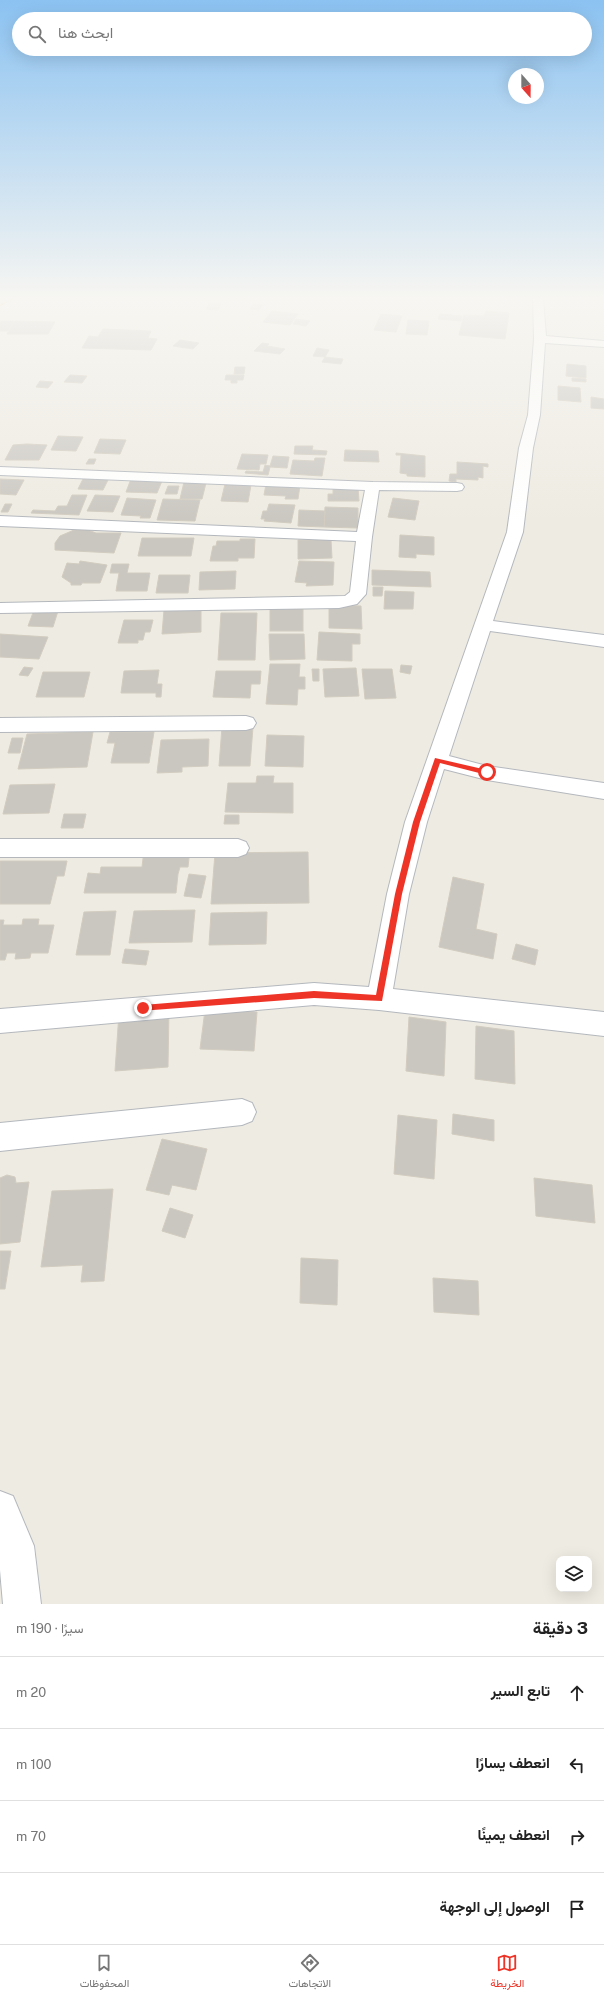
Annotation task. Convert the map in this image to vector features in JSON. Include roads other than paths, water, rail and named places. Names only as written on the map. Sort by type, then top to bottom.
[{"type":"street","points":[[379,998],[398,894],[416,822],[515,532],[526,448],[534,416],[537,373]]},
{"type":"street","points":[[0,471],[373,486],[457,487]]},
{"type":"street","points":[[0,608],[340,603],[352,600],[358,594],[364,537],[373,486]]},
{"type":"street","points":[[0,521],[364,537]]},
{"type":"street","points":[[483,626],[604,641]]},
{"type":"street","points":[[0,725],[246,723]]},
{"type":"street","points":[[437,760],[487,772],[604,791]]},
{"type":"street","points":[[0,848],[238,848]]},
{"type":"street","points":[[0,1021],[101,1011],[314,994],[379,998],[604,1024]]},
{"type":"street","points":[[0,1137],[242,1112]]},
{"type":"street","points":[[0,1508],[16,1546],[22,1604]]}]
